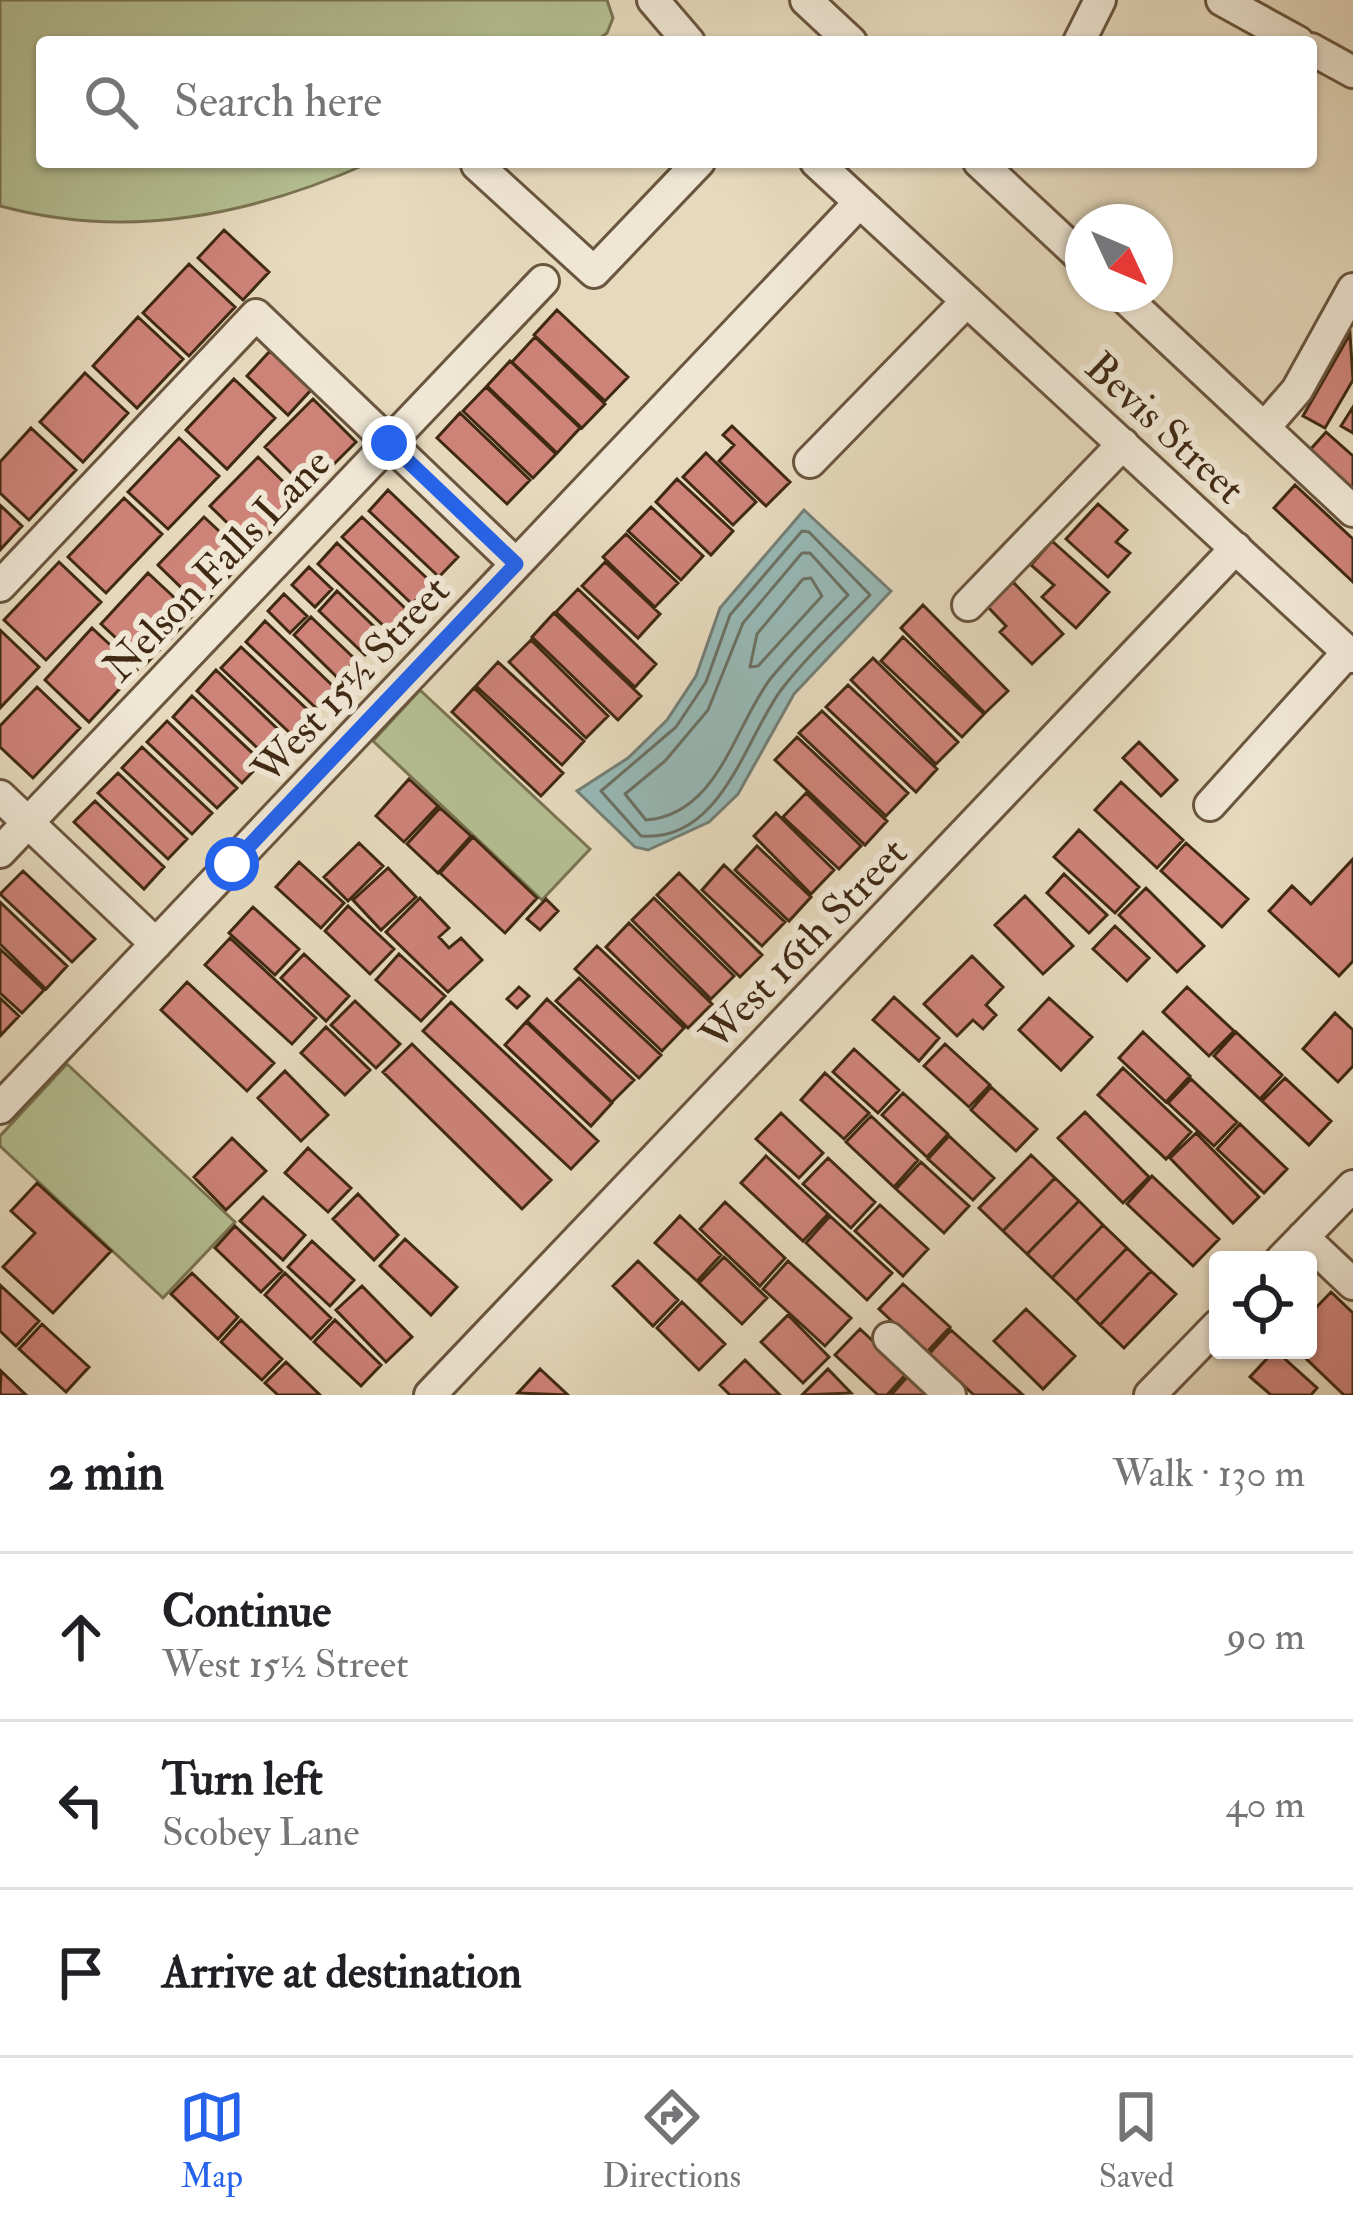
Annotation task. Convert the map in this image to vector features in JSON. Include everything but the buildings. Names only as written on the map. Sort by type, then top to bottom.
[{"type":"street","points":[[652,0],[683,36]]},
{"type":"street","points":[[806,0],[845,36]]},
{"type":"street","points":[[1082,36],[1100,0]]},
{"type":"street","points":[[1222,0],[1287,36]]},
{"type":"street","points":[[1317,52],[1353,72]]},
{"type":"street","points":[[480,168],[594,272],[693,168]]},
{"type":"street","name":"Bevis Street","points":[[822,168],[1350,655]]},
{"type":"street","points":[[1013,175],[1065,237]]},
{"type":"street","name":"West 15½ Street","points":[[0,1108],[859,203]]},
{"type":"street","name":"Nelson Falls Lane","points":[[0,852],[543,281]]},
{"type":"street","points":[[1264,428],[1298,389],[1353,289]]},
{"type":"street","points":[[810,462],[967,301]]},
{"type":"street","points":[[1140,312],[1353,511]]},
{"type":"street","points":[[0,586],[256,315],[516,564]]},
{"type":"street","points":[[968,604],[1123,444]]},
{"type":"street","name":"West 16th Street","points":[[430,1395],[1236,548]]},
{"type":"street","points":[[1210,805],[1350,655]]},
{"type":"street","points":[[0,796],[156,944]]},
{"type":"street","points":[[1290,1251],[1353,1186]]},
{"type":"street","points":[[1303,1237],[1353,1284]]},
{"type":"street","points":[[1150,1395],[1209,1334]]},
{"type":"street","points":[[889,1337],[950,1395]]},
{"type":"green space","points":[[0,0],[607,0],[613,18],[603,36],[36,36],[36,168],[357,168],[281,196],[189,217],[95,221],[0,206]]},
{"type":"green space","points":[[420,690],[590,849],[542,900],[373,741]]},
{"type":"green space","points":[[67,1064],[235,1222],[163,1298],[0,1146],[0,1136]]},
{"type":"water","points":[[804,510],[891,591],[794,694],[738,794],[709,822],[648,850],[635,847],[577,791],[628,758],[667,720],[696,676],[720,608]]},
{"type":"route","points":[[232,864],[516,564],[389,443]]}]
